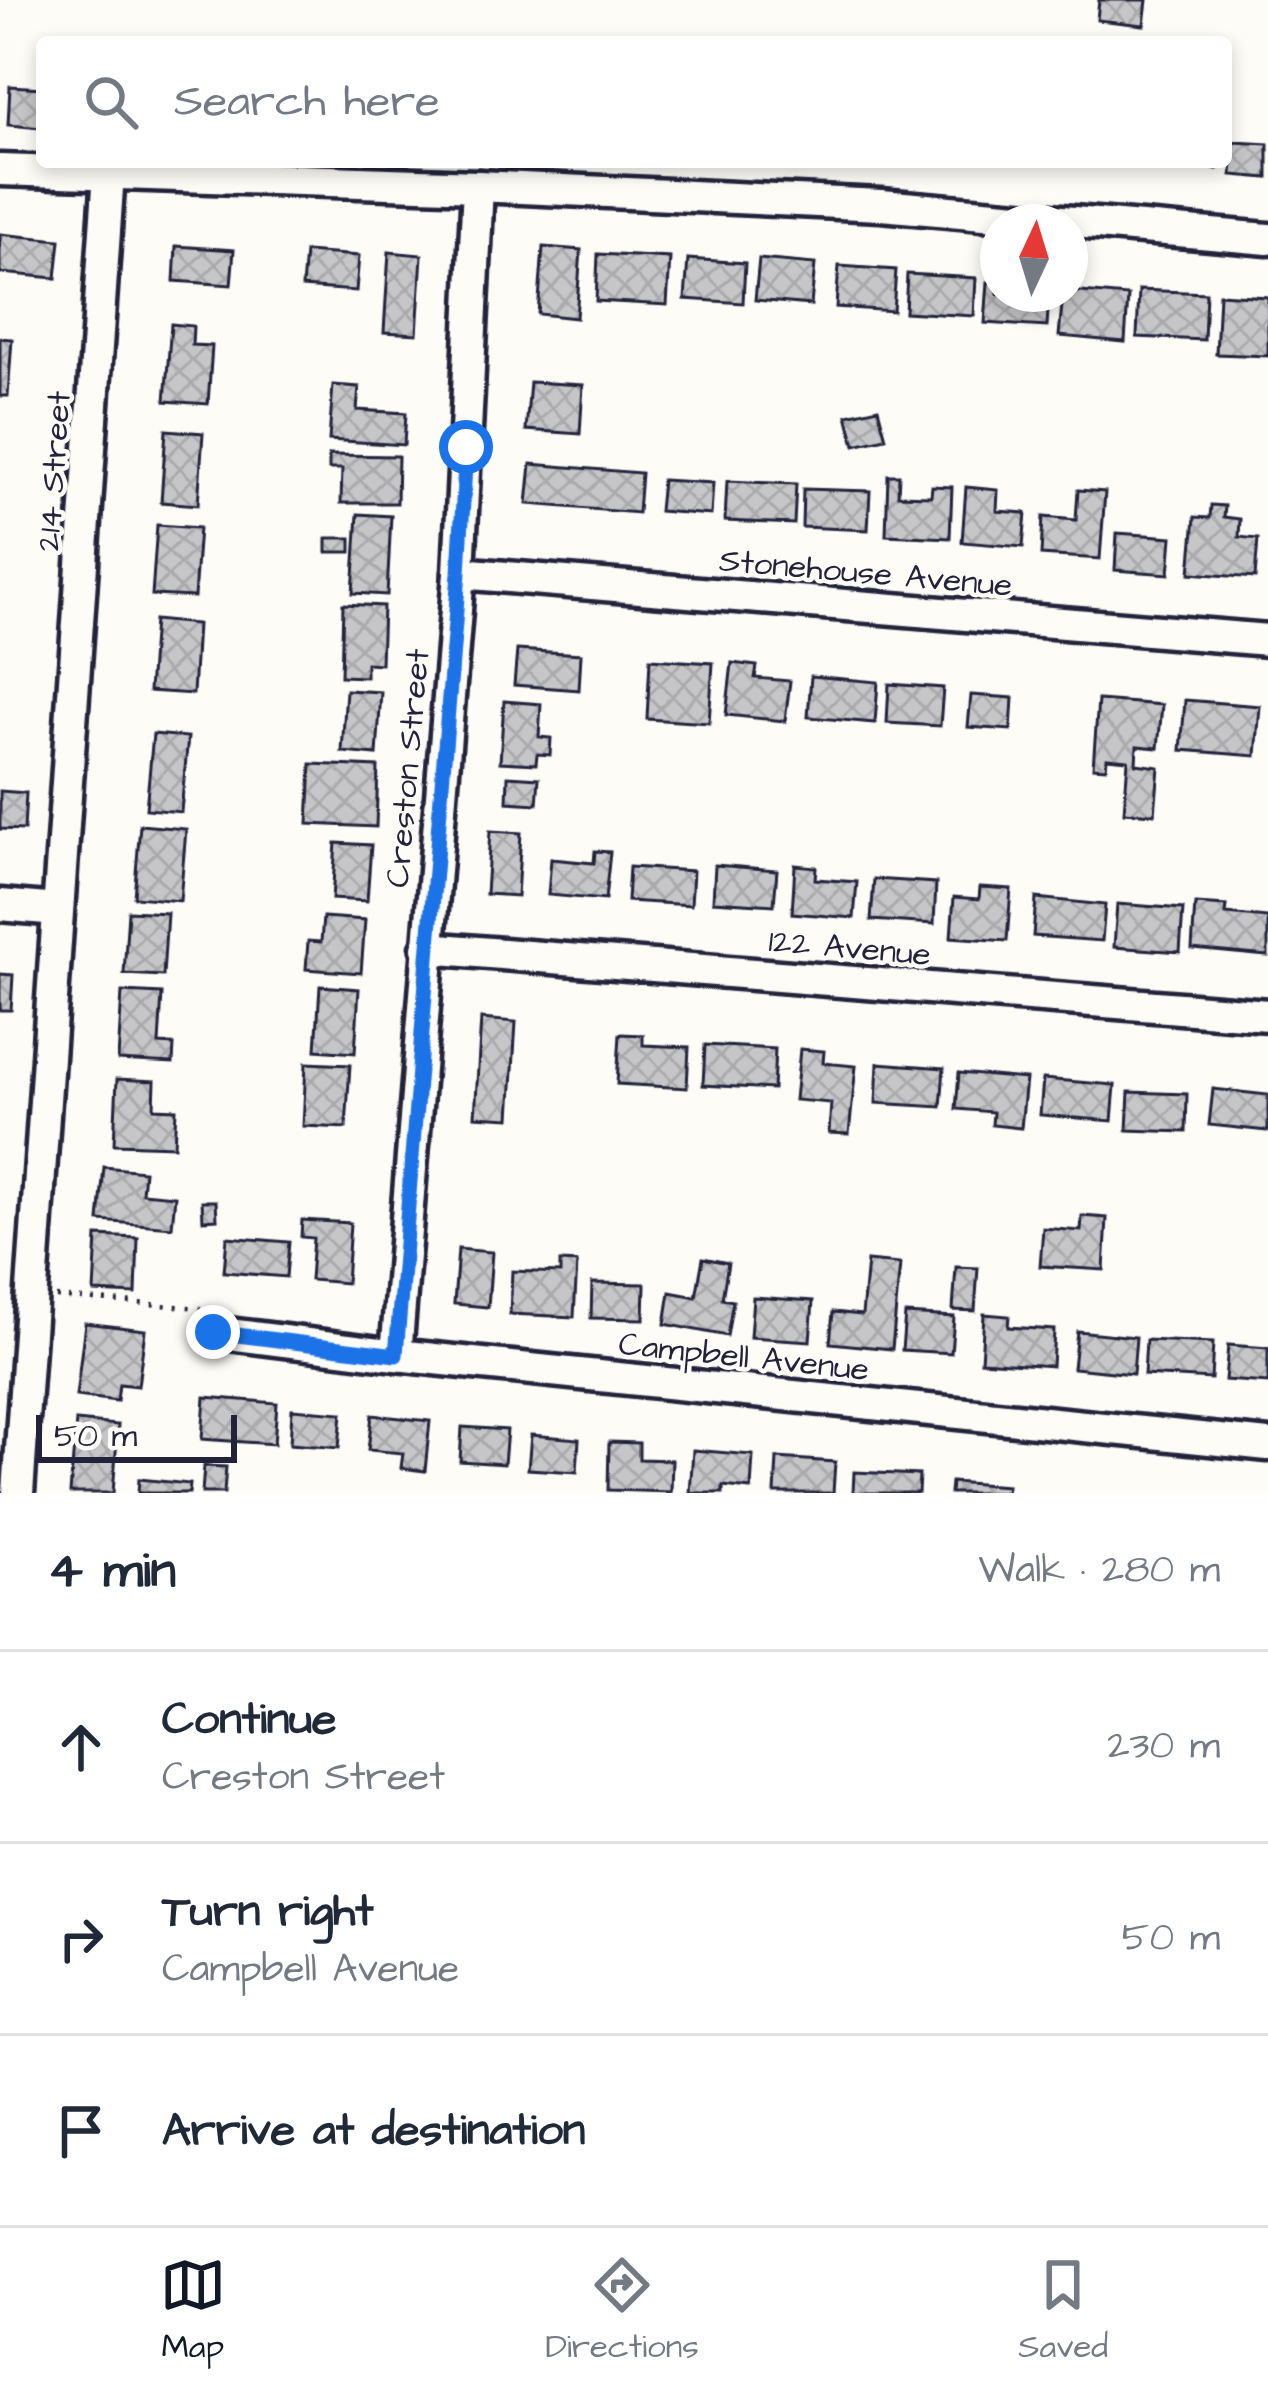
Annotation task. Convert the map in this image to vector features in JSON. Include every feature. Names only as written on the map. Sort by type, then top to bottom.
[{"type":"street","points":[[0,170],[881,205],[1268,238]]},
{"type":"street","name":"214 Street","points":[[18,1493],[109,173]]},
{"type":"street","name":"Creston Street","points":[[396,1355],[459,573],[478,186]]},
{"type":"street","name":"Stonehouse Avenue","points":[[459,573],[1268,640]]},
{"type":"street","points":[[0,905],[58,910]]},
{"type":"street","name":"122 Avenue","points":[[427,948],[1268,1016]]},
{"type":"street","name":"Campbell Avenue","points":[[213,1332],[1268,1445]]},
{"type":"path","points":[[31,1297],[202,1308],[209,1313],[213,1332]]},
{"type":"building","points":[[1099,0],[1147,0],[1144,25],[1097,20]]},
{"type":"building","points":[[10,86],[36,88],[36,127],[8,125]]},
{"type":"building","points":[[1234,142],[1268,144],[1268,178],[1232,175]]},
{"type":"building","points":[[0,234],[60,240],[56,278],[0,273]]},
{"type":"building","points":[[176,246],[234,250],[231,285],[174,281]]},
{"type":"building","points":[[543,247],[581,250],[576,318],[538,314]]},
{"type":"building","points":[[305,252],[359,256],[356,291],[302,287]]},
{"type":"building","points":[[389,252],[422,255],[417,334],[384,332]]},
{"type":"building","points":[[598,254],[670,258],[667,305],[596,301]]},
{"type":"building","points":[[688,259],[745,263],[743,303],[685,299]]},
{"type":"building","points":[[759,259],[815,264],[811,305],[755,300]]},
{"type":"building","points":[[839,266],[896,270],[893,311],[836,307]]},
{"type":"building","points":[[907,274],[976,278],[974,316],[905,312]]},
{"type":"building","points":[[1139,290],[1206,293],[1204,340],[1137,337]]},
{"type":"building","points":[[1088,293],[1128,296],[1125,342],[1059,336],[1061,312],[1088,312]]},
{"type":"building","points":[[1219,294],[1268,297],[1268,356],[1216,354]]},
{"type":"building","points":[[986,312],[1048,312],[1047,327],[985,323]]},
{"type":"building","points":[[171,324],[193,326],[192,345],[212,346],[208,404],[165,401]]},
{"type":"building","points":[[0,338],[12,339],[8,396],[0,396]]},
{"type":"building","points":[[530,382],[583,385],[580,434],[526,430]]},
{"type":"building","points":[[333,385],[359,387],[357,410],[406,413],[404,445],[329,440]]},
{"type":"building","points":[[878,408],[886,438],[855,445],[847,415]]},
{"type":"building","points":[[166,430],[203,433],[198,505],[161,502]]},
{"type":"building","points":[[329,455],[398,456],[397,503],[341,503],[342,469],[329,469]]},
{"type":"building","points":[[531,464],[641,473],[638,513],[527,504]]},
{"type":"building","points":[[888,475],[899,475],[898,495],[931,496],[932,486],[952,487],[950,538],[886,535]]},
{"type":"building","points":[[662,480],[713,483],[711,515],[659,511]]},
{"type":"building","points":[[727,481],[796,484],[794,524],[725,521]]},
{"type":"building","points":[[966,487],[998,490],[997,511],[1026,513],[1023,547],[962,542]]},
{"type":"building","points":[[803,489],[870,491],[868,530],[802,527]]},
{"type":"building","points":[[1078,490],[1105,492],[1100,559],[1041,555],[1043,517],[1076,520]]},
{"type":"building","points":[[1211,505],[1225,506],[1224,517],[1240,519],[1239,537],[1258,539],[1255,578],[1190,573],[1195,517],[1210,518]]},
{"type":"building","points":[[358,514],[391,516],[387,595],[353,593]]},
{"type":"building","points":[[157,525],[199,528],[194,597],[152,595]]},
{"type":"building","points":[[1117,533],[1172,537],[1169,574],[1115,570]]},
{"type":"building","points":[[327,538],[351,538],[351,552],[327,552]]},
{"type":"building","points":[[343,604],[383,606],[381,664],[366,663],[366,677],[341,676]]},
{"type":"building","points":[[154,620],[197,624],[193,694],[149,691]]},
{"type":"building","points":[[517,650],[581,654],[579,690],[514,685]]},
{"type":"building","points":[[650,659],[713,663],[709,723],[647,719]]},
{"type":"building","points":[[732,663],[757,666],[755,678],[790,681],[785,721],[726,715]]},
{"type":"building","points":[[811,676],[878,682],[875,723],[808,717]]},
{"type":"building","points":[[889,684],[943,688],[940,726],[887,723]]},
{"type":"building","points":[[346,690],[381,692],[377,755],[342,752]]},
{"type":"building","points":[[971,695],[1013,698],[1011,730],[968,727]]},
{"type":"building","points":[[1098,700],[1162,705],[1158,748],[1137,746],[1136,764],[1159,767],[1155,814],[1124,812],[1128,760],[1107,758],[1106,768],[1093,767]]},
{"type":"building","points":[[1185,700],[1260,706],[1256,756],[1181,750]]},
{"type":"building","points":[[504,701],[541,704],[539,737],[551,738],[550,755],[537,754],[536,764],[500,762]]},
{"type":"building","points":[[153,734],[188,737],[181,812],[146,809]]},
{"type":"building","points":[[311,764],[378,767],[376,827],[308,824]]},
{"type":"building","points":[[508,776],[539,778],[537,804],[507,802]]},
{"type":"building","points":[[0,791],[26,793],[24,830],[0,829]]},
{"type":"building","points":[[140,825],[186,829],[180,901],[134,897]]},
{"type":"building","points":[[490,831],[521,833],[517,896],[486,894]]},
{"type":"building","points":[[336,843],[371,845],[367,901],[332,899]]},
{"type":"building","points":[[595,851],[610,852],[605,900],[548,895],[551,859],[594,863]]},
{"type":"building","points":[[715,865],[777,870],[774,905],[713,901]]},
{"type":"building","points":[[795,865],[816,867],[815,879],[857,882],[854,918],[792,913]]},
{"type":"building","points":[[629,867],[693,871],[691,905],[627,901]]},
{"type":"building","points":[[874,879],[936,883],[934,924],[871,920]]},
{"type":"building","points":[[980,887],[1011,889],[1007,941],[951,937],[954,897],[979,899]]},
{"type":"building","points":[[1036,898],[1105,905],[1102,941],[1033,936]]},
{"type":"building","points":[[1117,904],[1183,909],[1180,952],[1114,947]]},
{"type":"building","points":[[1195,904],[1227,906],[1226,914],[1268,918],[1268,956],[1192,949]]},
{"type":"building","points":[[128,911],[167,913],[163,976],[124,974]]},
{"type":"building","points":[[323,917],[365,920],[361,973],[306,969],[308,941],[321,942]]},
{"type":"building","points":[[0,974],[13,975],[11,1010],[0,1010]]},
{"type":"building","points":[[320,986],[359,989],[355,1053],[316,1050]]},
{"type":"building","points":[[122,992],[162,994],[159,1044],[174,1045],[173,1063],[118,1060]]},
{"type":"building","points":[[481,1019],[516,1022],[510,1118],[475,1116]]},
{"type":"building","points":[[620,1034],[643,1035],[643,1045],[689,1047],[687,1088],[617,1084]]},
{"type":"building","points":[[705,1045],[775,1049],[773,1089],[703,1085]]},
{"type":"building","points":[[800,1049],[824,1051],[823,1063],[856,1066],[849,1134],[829,1133],[831,1103],[795,1100]]},
{"type":"building","points":[[306,1063],[350,1065],[346,1128],[303,1126]]},
{"type":"building","points":[[878,1063],[944,1068],[941,1107],[876,1103]]},
{"type":"building","points":[[959,1073],[1026,1079],[1021,1128],[992,1125],[993,1112],[956,1109]]},
{"type":"building","points":[[117,1079],[155,1081],[154,1108],[176,1109],[174,1146],[114,1144]]},
{"type":"building","points":[[1043,1079],[1115,1085],[1112,1121],[1040,1115]]},
{"type":"building","points":[[1213,1089],[1268,1095],[1268,1131],[1209,1125]]},
{"type":"building","points":[[1129,1092],[1187,1094],[1186,1132],[1127,1130]]},
{"type":"building","points":[[104,1167],[144,1171],[142,1193],[175,1196],[172,1227],[99,1221]]},
{"type":"building","points":[[202,1201],[216,1201],[217,1219],[203,1220]]},
{"type":"building","points":[[1082,1216],[1107,1218],[1104,1270],[1040,1266],[1043,1228],[1081,1231]]},
{"type":"building","points":[[302,1220],[350,1223],[346,1283],[310,1280],[313,1238],[301,1237]]},
{"type":"building","points":[[97,1236],[138,1238],[136,1294],[94,1292]]},
{"type":"building","points":[[227,1237],[289,1242],[286,1277],[224,1272]]},
{"type":"building","points":[[458,1249],[492,1252],[488,1307],[454,1304]]},
{"type":"building","points":[[703,1258],[728,1263],[722,1299],[733,1301],[727,1336],[665,1324],[670,1292],[696,1297]]},
{"type":"building","points":[[867,1261],[900,1264],[892,1349],[830,1343],[833,1312],[862,1315]]},
{"type":"building","points":[[560,1262],[577,1263],[574,1317],[510,1314],[512,1271],[560,1273]]},
{"type":"building","points":[[956,1267],[978,1268],[975,1311],[953,1310]]},
{"type":"building","points":[[592,1283],[645,1284],[644,1319],[591,1318]]},
{"type":"building","points":[[753,1297],[813,1301],[810,1341],[750,1337]]},
{"type":"building","points":[[905,1314],[954,1317],[951,1353],[902,1350]]},
{"type":"building","points":[[984,1314],[1009,1316],[1008,1327],[1054,1330],[1052,1366],[981,1361]]},
{"type":"building","points":[[85,1323],[145,1330],[138,1386],[119,1384],[117,1401],[76,1396]]},
{"type":"building","points":[[1077,1331],[1136,1337],[1133,1374],[1073,1368]]},
{"type":"building","points":[[1146,1340],[1213,1343],[1211,1379],[1144,1375]]},
{"type":"building","points":[[1228,1345],[1268,1348],[1268,1383],[1225,1380]]},
{"type":"building","points":[[205,1397],[277,1403],[274,1444],[202,1439]]},
{"type":"building","points":[[292,1409],[342,1413],[339,1448],[290,1444]]},
{"type":"building","points":[[372,1415],[430,1421],[425,1471],[401,1468],[403,1453],[368,1450]]},
{"type":"building","points":[[76,1421],[118,1425],[113,1493],[70,1493]]},
{"type":"building","points":[[462,1427],[507,1430],[504,1464],[460,1461]]},
{"type":"building","points":[[531,1435],[579,1439],[577,1472],[528,1469]]},
{"type":"building","points":[[609,1442],[639,1443],[639,1459],[672,1460],[671,1492],[608,1490]]},
{"type":"building","points":[[693,1450],[753,1455],[751,1489],[723,1486],[723,1493],[690,1493]]},
{"type":"building","points":[[777,1458],[835,1462],[833,1493],[775,1493]]},
{"type":"building","points":[[204,1466],[226,1467],[224,1493],[202,1493]]},
{"type":"building","points":[[854,1472],[919,1475],[918,1493],[853,1493]]},
{"type":"building","points":[[139,1479],[190,1484],[189,1493],[138,1493]]},
{"type":"building","points":[[951,1482],[1007,1486],[1006,1493],[950,1493]]},
{"type":"route","points":[[213,1332],[396,1355],[466,447]]}]
